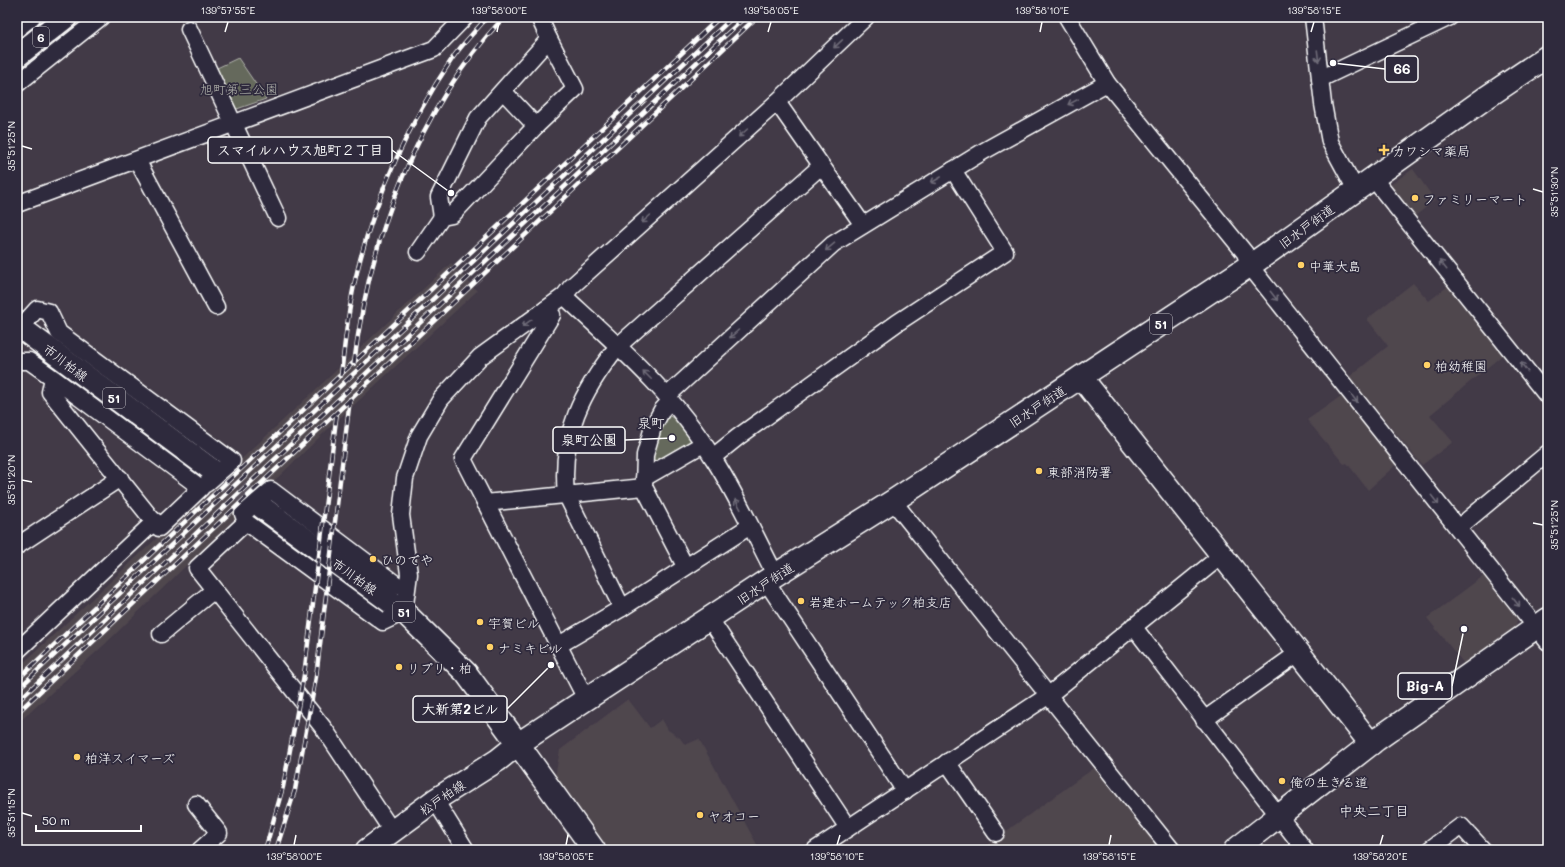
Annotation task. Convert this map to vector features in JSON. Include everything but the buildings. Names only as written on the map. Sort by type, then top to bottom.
[{"type":"main road","name":"6","points":[[17,56],[66,17]]},
{"type":"main road","name":"旧水戸街道","points":[[518,744],[771,578],[893,501],[1249,265],[1548,56]]},
{"type":"main road","name":"市川柏線","points":[[19,327],[207,479]]},
{"type":"main road","points":[[1081,377],[1371,744]]},
{"type":"main road","name":"市川柏線","points":[[263,508],[404,612],[466,674],[594,850]]},
{"type":"main road","points":[[1235,850],[1371,744],[1544,629]]},
{"type":"main road","name":"松戸柏線","points":[[367,850],[435,800],[498,760],[518,744]]},
{"type":"street","points":[[17,29],[32,17]]},
{"type":"street","points":[[17,84],[101,17]]},
{"type":"street","points":[[17,204],[434,49],[465,17]]},
{"type":"street","points":[[442,216],[452,215],[536,126],[575,89],[539,17]]},
{"type":"street","points":[[407,587],[397,585],[272,490],[243,514],[246,522],[383,622],[404,612],[409,574],[402,515],[405,478],[419,436],[441,399],[480,357],[564,296],[571,287],[777,102],[866,17]]},
{"type":"street","points":[[1067,17],[1107,83],[1245,253],[1249,265],[1458,528],[1544,629]]},
{"type":"street","points":[[1313,17],[1320,79],[1330,142],[1364,184],[1548,397]]},
{"type":"street","points":[[1320,79],[1450,17]]},
{"type":"street","points":[[189,29],[278,218]]},
{"type":"street","points":[[418,252],[442,216],[439,197],[478,118],[549,39]]},
{"type":"street","points":[[685,566],[644,482],[645,455],[653,427],[669,398],[832,244],[984,151],[1107,83]]},
{"type":"street","points":[[502,91],[536,126]]},
{"type":"street","points":[[777,102],[863,225]]},
{"type":"street","points":[[137,160],[216,307]]},
{"type":"street","points":[[622,608],[566,494],[566,454],[583,396],[592,379],[618,346],[821,166]]},
{"type":"street","points":[[713,457],[750,428],[897,323],[1005,252],[953,170]]},
{"type":"street","points":[[564,296],[618,346],[669,398],[713,457],[750,526],[771,578],[905,791]]},
{"type":"street","points":[[19,327],[37,309],[49,312],[59,333],[232,461],[207,479],[159,528],[155,521],[50,392],[53,378]]},
{"type":"street","points":[[546,309],[552,315],[463,459],[586,699]]},
{"type":"street","points":[[17,361],[29,361],[207,479]]},
{"type":"street","points":[[486,503],[566,494],[644,482],[703,444]]},
{"type":"street","points":[[1458,528],[1548,453]]},
{"type":"street","points":[[17,546],[120,478]]},
{"type":"street","points":[[893,501],[1172,850]]},
{"type":"street","points":[[17,651],[155,521]]},
{"type":"street","points":[[246,522],[197,568],[325,730],[392,831]]},
{"type":"street","points":[[558,645],[622,608],[685,566],[750,526]]},
{"type":"street","points":[[815,850],[1049,695],[1221,556]]},
{"type":"street","points":[[161,634],[214,590]]},
{"type":"street","points":[[710,619],[848,828]]},
{"type":"street","points":[[1133,626],[1277,816],[1305,850]]},
{"type":"street","points":[[1204,720],[1298,652]]},
{"type":"street","points":[[947,762],[996,833]]},
{"type":"street","points":[[435,800],[466,850]]},
{"type":"street","points":[[196,804],[219,832],[200,850]]},
{"type":"street","points":[[1429,850],[1461,826],[1483,850]]},
{"type":"shaded area","points":[[1413,169],[1435,200],[1408,222],[1381,191]]},
{"type":"shaded area","points":[[451,263],[477,291],[328,429],[104,645],[17,724],[17,669]]},
{"type":"shaded area","name":"柏幼稚園","points":[[1413,283],[1429,301],[1448,286],[1505,353],[1430,415],[1453,442],[1422,465],[1349,377],[1388,346],[1367,319]]},
{"type":"shaded area","points":[[1344,394],[1399,462],[1368,490],[1347,463],[1344,464],[1307,420]]},
{"type":"shaded area","points":[[1486,574],[1518,616],[1515,629],[1465,665],[1427,618]]},
{"type":"shaded area","points":[[628,699],[650,728],[662,719],[668,730],[680,738],[685,745],[699,739],[760,850],[609,850],[555,777],[560,750]]},
{"type":"shaded area","points":[[1101,763],[1164,850],[980,850]]},
{"type":"green space","name":"旭町第三公園","points":[[238,58],[266,99],[231,111],[215,69]]},
{"type":"green space","points":[[668,415],[678,421],[692,440],[689,447],[654,465],[650,462],[652,442]]},
{"type":"tunnel","points":[[212,470],[263,508]]},
{"type":"railway","points":[[341,376],[352,295],[365,241],[374,213],[396,159],[422,108],[456,53],[487,17]]},
{"type":"railway","points":[[354,364],[361,317],[372,270],[385,224],[402,178],[422,135],[446,93],[473,53],[504,17]]},
{"type":"railway","points":[[17,680],[720,17]]},
{"type":"railway","points":[[17,690],[733,17]]},
{"type":"railway","points":[[17,702],[745,17]]},
{"type":"railway","points":[[17,713],[757,17]]},
{"type":"railway","points":[[276,850],[295,790],[316,677],[350,399]]},
{"type":"railway","points":[[265,850],[283,787],[304,675],[337,412]]},
{"type":"place","name":"66","points":[[1333,63]]},
{"type":"place","name":"カワシマ薬局","points":[[1384,150]]},
{"type":"place","name":"スマイルハウス旭町２丁目","points":[[451,193]]},
{"type":"place","name":"ファミリーマート","points":[[1415,198]]},
{"type":"place","name":"中華大島","points":[[1301,265]]},
{"type":"place","name":"柏幼稚園","points":[[1427,365]]},
{"type":"place","name":"泉町公園","points":[[672,438]]},
{"type":"place","name":"東部消防署","points":[[1039,471]]},
{"type":"place","name":"ひのでや","points":[[373,559]]},
{"type":"place","name":"岩建ホームテック柏支店","points":[[801,601]]},
{"type":"place","name":"宇賀ビル","points":[[480,622]]},
{"type":"place","name":"Big-A","points":[[1464,629]]},
{"type":"place","name":"ナミキビル","points":[[490,647]]},
{"type":"place","name":"大新第2ビル","points":[[551,665]]},
{"type":"place","name":"リブリ・柏","points":[[399,667]]},
{"type":"place","name":"柏洋スイマーズ","points":[[77,757]]},
{"type":"place","name":"俺の生きる道","points":[[1282,781]]},
{"type":"place","name":"ヤオコー","points":[[700,815]]},
{"type":"district","name":"泉町","points":[[651,422]]},
{"type":"district","name":"中央二丁目","points":[[1374,810]]}]
